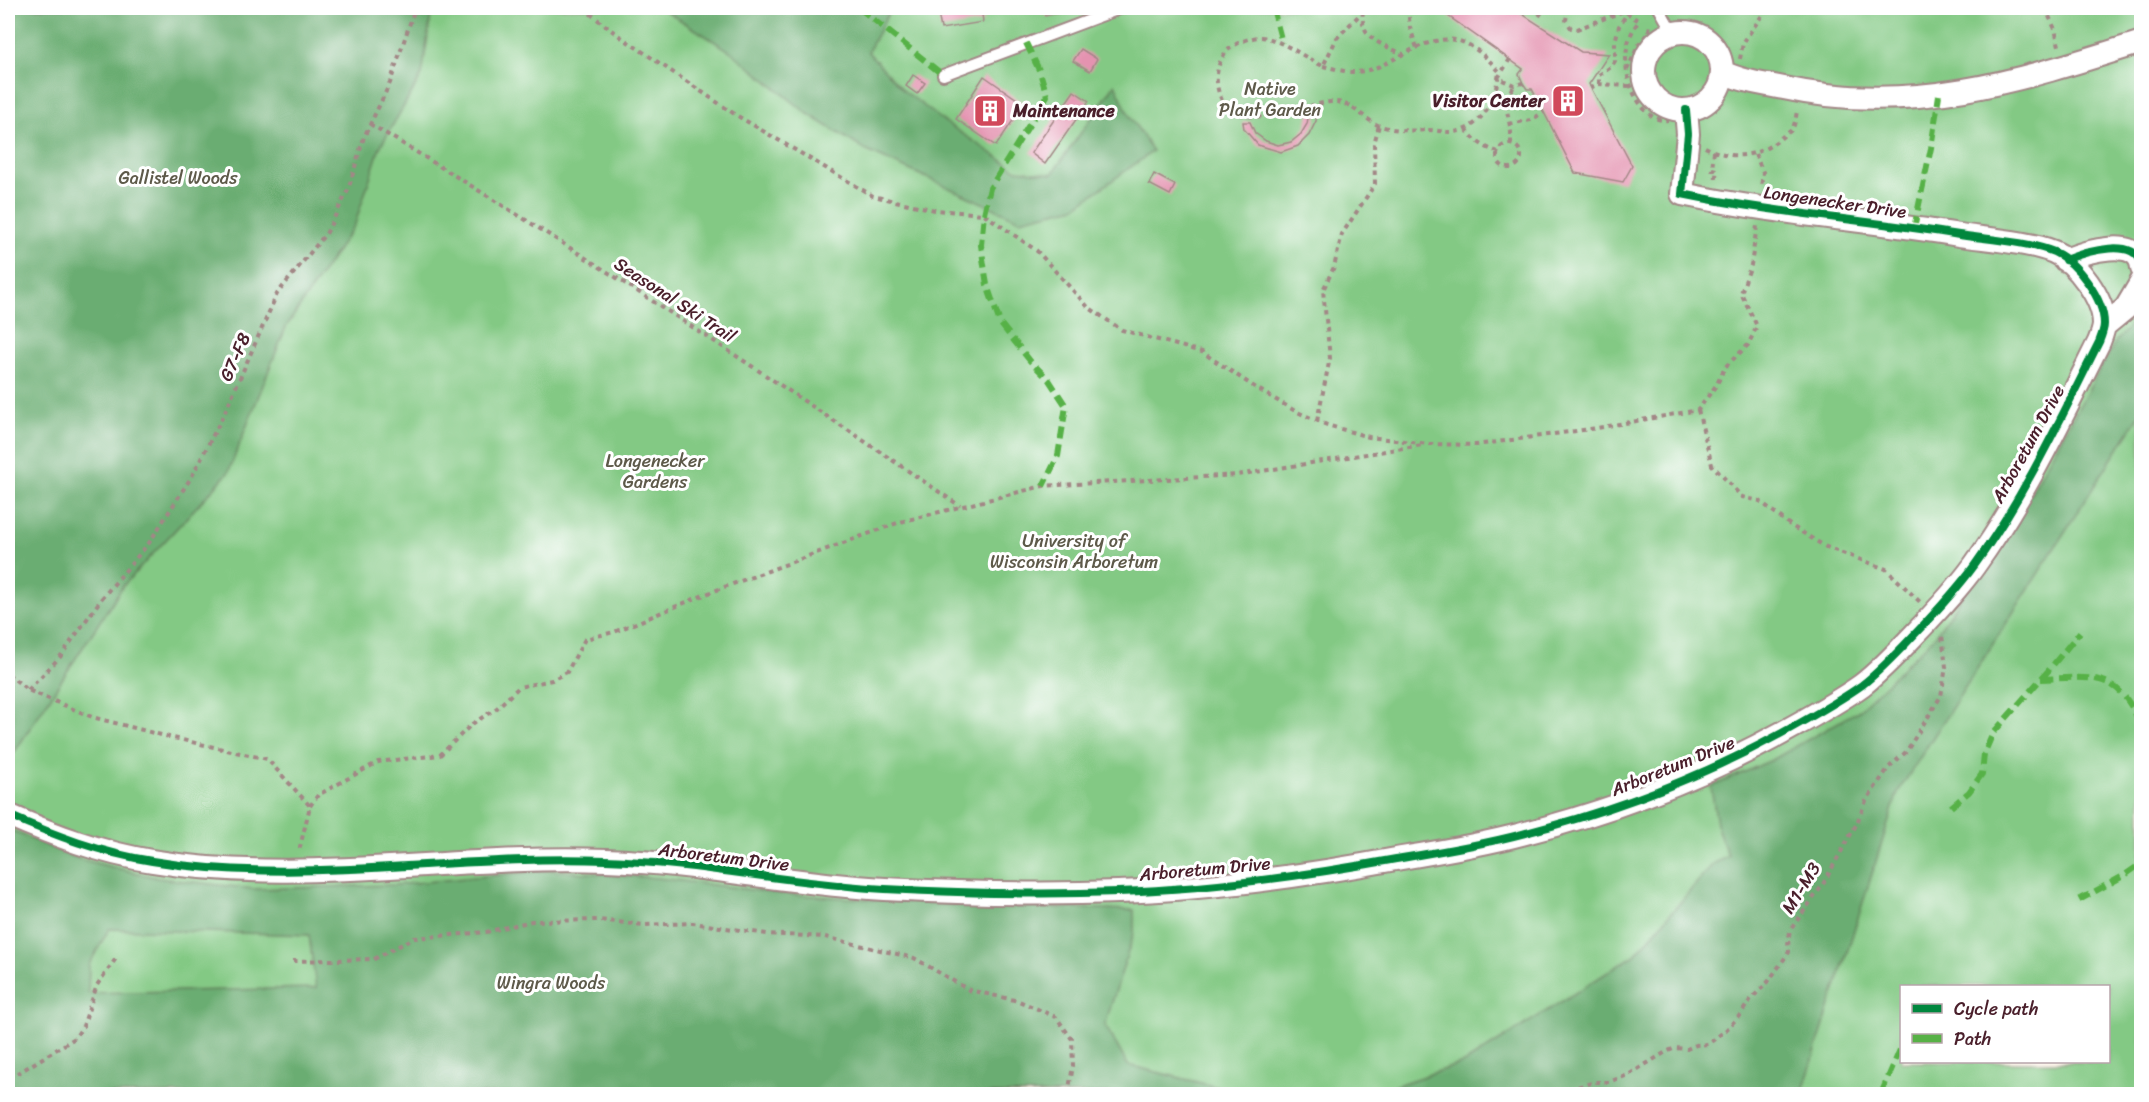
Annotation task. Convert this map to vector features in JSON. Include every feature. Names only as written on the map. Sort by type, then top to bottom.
[{"type":"street","points":[[1729,75],[1720,83],[1716,93],[1707,102],[1686,110],[1673,109],[1652,95],[1646,83],[1644,71],[1646,58],[1661,38],[1673,33],[1685,32],[1697,34],[1707,40],[1716,49],[1729,75],[1801,92],[1888,99],[1939,95],[1997,85],[2142,42]]},
{"type":"street","name":"Longenecker Drive","points":[[1686,110],[1687,156],[1683,194],[2022,245],[2054,252],[2065,260]]},
{"type":"street","points":[[2104,326],[2101,306],[2091,286],[2065,260],[2109,247],[2132,251],[2141,262],[2142,268]]},
{"type":"street","points":[[2104,326],[2126,308],[2142,281]]},
{"type":"street","name":"Arboretum Drive","points":[[8,815],[74,842],[150,861],[235,870],[572,858],[687,866],[820,884],[981,893],[1119,892],[1214,885],[1343,869],[1516,836],[1592,815],[1671,786],[1745,753],[1864,684],[1934,615],[1974,566],[2015,501],[2089,363],[2104,326]]},
{"type":"lane","points":[[943,75],[1122,8]]},
{"type":"lane","points":[[1659,8],[1673,33]]},
{"type":"path","points":[[583,8],[615,33],[736,115],[873,196],[935,210],[984,214],[1037,251],[1089,307],[1122,330],[1202,352],[1295,411],[1317,421],[1369,437],[1429,444],[1476,445],[1616,425],[1698,410],[1717,384],[1725,367],[1748,345],[1757,326],[1741,293],[1751,265],[1763,172],[1755,154]]},
{"type":"path","points":[[1408,8],[1410,28],[1417,48]]},
{"type":"path","points":[[1539,16],[1545,8]]},
{"type":"path","points":[[1729,75],[1743,43],[1767,8]]},
{"type":"path","points":[[2045,8],[2055,29],[2065,66]]},
{"type":"path","points":[[1365,9],[1361,23],[1366,34],[1403,54]]},
{"type":"path","points":[[1323,66],[1337,38],[1365,9]]},
{"type":"path","points":[[1599,84],[1599,75],[1611,67],[1615,61],[1619,26],[1628,12]]},
{"type":"path","points":[[1627,70],[1638,46],[1649,31],[1650,20]]},
{"type":"path","points":[[1259,37],[1282,43],[1323,66],[1354,72],[1387,63],[1403,54],[1446,38],[1467,42],[1486,57],[1499,70],[1497,88],[1488,108],[1475,125],[1458,132],[1407,131],[1379,125],[1355,109],[1336,101],[1289,112],[1245,115],[1233,111],[1223,103],[1217,87],[1218,69],[1226,52],[1236,45],[1259,37]]},
{"type":"path","points":[[1498,78],[1510,59]]},
{"type":"path","points":[[1498,78],[1514,85],[1523,83]]},
{"type":"path","points":[[1590,88],[1599,84],[1629,86]]},
{"type":"path","points":[[1511,144],[1506,105],[1514,85]]},
{"type":"path","points":[[1509,124],[1531,120],[1544,112]]},
{"type":"path","points":[[1317,421],[1330,358],[1323,290],[1334,267],[1342,234],[1375,184],[1374,144],[1379,125]]},
{"type":"path","points":[[1466,129],[1472,138],[1484,147],[1498,152]]},
{"type":"path","points":[[1511,144],[1518,148],[1521,154],[1520,162],[1514,166],[1503,166],[1498,160],[1498,152],[1503,146],[1511,144]]},
{"type":"path","points":[[1712,200],[1717,170],[1712,169],[1714,151]]},
{"type":"path","points":[[1698,410],[1712,465],[1742,497],[1760,501],[1791,525],[1826,547],[1886,569],[1934,615]]},
{"type":"path","points":[[294,869],[306,831],[310,806],[318,795],[378,762],[440,755],[472,724],[497,708],[519,687],[552,680],[567,672],[585,639],[614,632],[711,592],[900,522],[1043,486],[1237,475],[1429,444]]},
{"type":"path","points":[[8,674],[28,690],[92,717],[267,759],[310,806]]},
{"type":"path","points":[[293,960],[374,959],[414,938],[486,932],[532,921],[600,920],[644,925],[693,923],[767,934],[825,937],[914,958],[969,990],[1019,1001],[1056,1017],[1072,1039],[1073,1066],[1068,1095]]},
{"type":"path","points":[[8,1076],[20,1072],[75,1038],[83,1026],[98,985],[117,957]]},
{"type":"path","points":[[1449,1095],[1459,1095]]},
{"type":"green space","name":"University of Wisconsin Arboretum","points":[[8,8],[2141,8],[2141,1094],[8,1094]]},
{"type":"green space","name":"Gallistel Woods","points":[[8,8],[432,8],[422,75],[380,147],[355,224],[286,327],[228,473],[123,586],[8,762]]},
{"type":"green space","points":[[661,8],[891,8],[868,52],[903,90],[945,122],[1017,170],[1052,174],[1115,84],[1130,117],[1153,151],[1075,207],[1020,220],[865,150],[808,114],[730,51]]},
{"type":"green space","points":[[2141,314],[2141,413],[1898,792],[1802,1094],[1370,1094],[1466,1062],[1635,955],[1713,864],[1728,856],[1718,830],[1711,787],[1774,759],[1858,711],[1935,636],[2031,492],[2116,341]]},
{"type":"green space","name":"Wingra Woods","points":[[8,829],[79,859],[158,878],[254,889],[394,885],[548,870],[658,878],[784,894],[958,905],[1134,910],[1134,933],[1105,1025],[1128,1065],[1246,1094],[8,1094]],"holes":[[[109,929],[309,935],[316,988],[88,993],[89,965]]]},
{"type":"building","points":[[937,8],[1005,8],[1005,11],[982,14],[983,22],[941,29]]},
{"type":"building","points":[[1043,8],[1083,8],[1083,9],[1045,16]]},
{"type":"building","name":"Visitor Center","points":[[1443,8],[1513,8],[1581,52],[1609,54],[1589,84],[1632,166],[1623,182],[1575,173],[1532,89],[1527,89],[1523,83],[1519,74],[1523,69],[1441,11]]},
{"type":"building","points":[[1081,49],[1097,59],[1090,71],[1073,61]]},
{"type":"building","points":[[913,75],[925,83],[917,94],[906,86]]},
{"type":"building","name":"Maintenance","points":[[984,76],[1024,104],[996,146],[956,119]]},
{"type":"building","points":[[1074,91],[1089,101],[1045,164],[1031,153]]},
{"type":"building","points":[[1309,112],[1317,112],[1316,121],[1309,135],[1298,146],[1281,152],[1258,145],[1244,129],[1243,122],[1250,122],[1255,133],[1266,141],[1278,145],[1291,142],[1301,134],[1307,124]]},
{"type":"building","points":[[1154,174],[1175,185],[1170,195],[1149,184]]},
{"type":"marked path","points":[[859,8],[943,75]]},
{"type":"marked path","points":[[1273,8],[1282,43]]},
{"type":"marked path","points":[[1026,43],[1040,72],[1047,96],[990,188],[984,214],[981,245],[987,285],[1000,323],[1031,362],[1049,380],[1066,406],[1058,456],[1043,486]]},
{"type":"marked path","points":[[1914,228],[1931,148],[1939,95]]},
{"type":"marked path","points":[[1951,807],[1969,792],[1982,774],[1984,754],[1993,733],[2080,632]]},
{"type":"marked path","points":[[2041,679],[2091,678],[2114,686],[2133,709],[2142,728]]},
{"type":"marked path","points":[[2079,900],[2142,863]]},
{"type":"marked path","points":[[1881,1094],[1900,1050]]},
{"type":"cycle path","points":[[8,815],[60,836],[114,853],[152,861],[208,868],[265,871],[322,870],[493,861],[606,860],[676,865],[815,883],[885,889],[943,892],[1089,893],[1188,888],[1257,881],[1491,842],[1589,815],[1687,779],[1782,733],[1852,692],[1882,668],[1937,611],[1974,566],[2026,485],[2099,342],[2104,324],[2103,314],[2088,282],[2072,264],[2054,252],[2008,241],[1716,201],[1682,194],[1688,134],[1686,110]]},
{"type":"cycle path","points":[[2065,260],[2096,250],[2121,249],[2132,251],[2139,258],[2142,268]]},
{"type":"place","name":"Visitor Center","points":[[1568,101]]},
{"type":"place","name":"Maintenance","points":[[990,111]]},
{"type":"park label","name":"Native Plant Garden","points":[[1270,100]]},
{"type":"park label","name":"Longenecker Gardens","points":[[655,471]]}]
